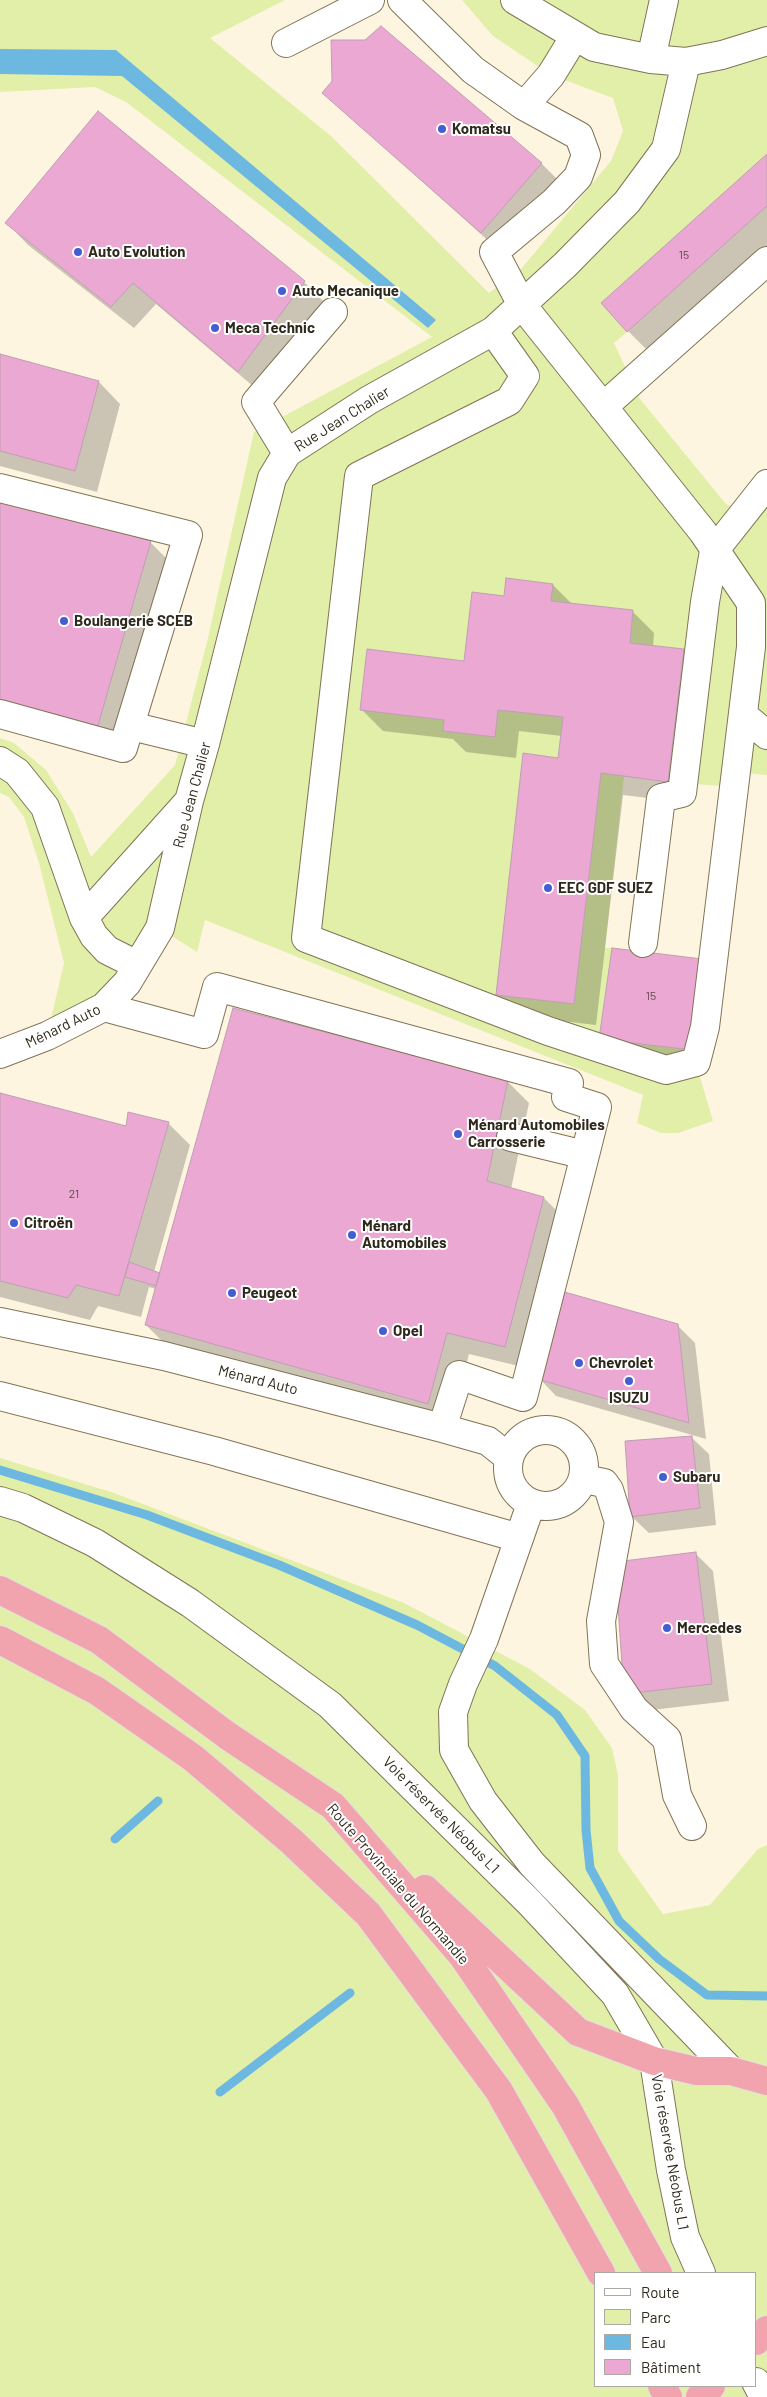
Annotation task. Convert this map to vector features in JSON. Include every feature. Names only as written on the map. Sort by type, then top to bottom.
[{"type":"highway","name":"Route Provinciale du Normandie","points":[[0,1590],[99,1640],[228,1736],[333,1806],[462,1955],[565,2105],[657,2272]]},
{"type":"highway","points":[[0,1640],[97,1691],[193,1758],[291,1841],[368,1914],[499,2091],[600,2272]]},
{"type":"highway","points":[[333,1806],[496,1953],[542,2000],[578,2032],[654,2061],[696,2071],[731,2071],[767,2080]]},
{"type":"highway","points":[[757,2340],[767,2330]]},
{"type":"highway","points":[[700,2397],[710,2387]]},
{"type":"street","points":[[286,43],[370,0]]},
{"type":"street","points":[[402,0],[473,70],[524,106],[579,136],[586,154],[578,177],[560,196],[494,252],[522,305],[703,532],[750,603],[752,647],[705,1026],[696,1062],[666,1070],[548,1032],[306,938],[359,476],[509,401],[525,376],[494,331]]},
{"type":"street","points":[[515,0],[594,47],[651,59],[686,62],[722,55],[767,41]]},
{"type":"street","points":[[651,59],[664,0]]},
{"type":"street","points":[[524,106],[551,74],[575,36]]},
{"type":"street","name":"Rue Jean Chalier","points":[[137,965],[160,928],[189,801],[272,478],[287,453],[369,400],[494,331],[566,265],[627,202],[666,149],[686,62]]},
{"type":"street","points":[[604,407],[767,260]]},
{"type":"street","points":[[287,453],[256,402],[333,312]]},
{"type":"street","points":[[643,943],[661,798],[682,793],[714,551],[767,484]]},
{"type":"street","points":[[0,488],[188,535],[123,748],[0,714]]},
{"type":"street","points":[[743,715],[767,735]]},
{"type":"street","points":[[131,726],[205,744]]},
{"type":"street","points":[[0,761],[17,772],[45,807],[84,918],[94,936],[107,950],[137,965]]},
{"type":"street","points":[[84,918],[189,801]]},
{"type":"street","name":"Ménard Auto","points":[[0,1054],[47,1036],[104,1007],[128,983],[137,965]]},
{"type":"street","points":[[104,1007],[204,1034],[217,987],[569,1082],[566,1098],[597,1107],[523,1397],[529,1413],[555,1430],[567,1435],[579,1449],[585,1466],[584,1479],[578,1491],[569,1500],[550,1506],[531,1504],[520,1497],[512,1486],[508,1474],[508,1458],[521,1439],[531,1433],[555,1430]]},
{"type":"street","points":[[511,1137],[585,1155]]},
{"type":"street","name":"Ménard Auto","points":[[0,1323],[164,1356],[442,1428],[488,1441],[508,1458]]},
{"type":"street","points":[[442,1428],[459,1375],[523,1397]]},
{"type":"street","points":[[0,1396],[223,1454],[519,1538]]},
{"type":"street","points":[[584,1479],[604,1483],[609,1490],[619,1522],[601,1621],[604,1664],[634,1709],[667,1739],[677,1795],[692,1826]]},
{"type":"street","name":"Voie réservée Néobus L1","points":[[0,1502],[23,1508],[95,1543],[190,1602],[330,1705],[529,1902],[615,1994],[654,2061],[671,2170],[685,2237],[701,2272]]},
{"type":"street","points":[[531,1504],[484,1639],[463,1684],[453,1712],[454,1750],[483,1801],[532,1864],[731,2071]]},
{"type":"street","points":[[757,2384],[764,2397]]},
{"type":"green space","points":[[0,0],[285,0],[210,38],[331,136],[489,293],[522,268],[611,161],[623,131],[613,98],[551,75],[493,36],[462,0],[767,0],[767,154],[627,332],[614,343],[640,399],[726,504],[746,513],[767,484],[767,775],[736,772],[734,787],[668,782],[684,649],[630,643],[633,610],[551,601],[553,584],[506,578],[504,596],[472,593],[464,661],[367,649],[360,709],[444,720],[443,731],[494,737],[498,710],[563,717],[558,758],[523,753],[497,995],[574,1004],[601,773],[624,776],[605,948],[612,948],[599,1039],[692,1050],[713,1121],[678,1133],[661,1133],[637,1123],[643,1095],[205,920],[197,952],[159,928],[127,983],[47,1036],[64,963],[39,863],[24,817],[9,797],[0,793],[0,738],[14,743],[46,770],[73,813],[91,857],[175,765],[207,642],[254,432],[432,337],[126,102],[95,87],[0,92]]},
{"type":"green space","points":[[0,1458],[114,1493],[404,1603],[530,1669],[585,1710],[612,1748],[618,1775],[618,1851],[663,1914],[710,1905],[758,1849],[767,1845],[767,2397],[0,2397]]},
{"type":"water","points":[[0,49],[116,50],[436,320],[428,328],[122,76],[0,74]]},
{"type":"building","points":[[381,26],[542,163],[481,233],[322,93],[332,81],[331,40],[365,40]]},
{"type":"building","points":[[98,111],[305,281],[238,372],[133,283],[111,307],[5,223]]},
{"type":"building","points":[[767,154],[767,206],[627,332],[601,303]]},
{"type":"building","points":[[0,354],[99,381],[75,471],[0,451]]},
{"type":"building","name":"Boulangerie SCEB","points":[[0,497],[151,541],[97,729],[0,701]]},
{"type":"building","name":"EEC GDF SUEZ","points":[[506,578],[553,584],[551,601],[633,610],[630,643],[684,649],[668,782],[601,773],[574,1004],[496,995],[523,753],[558,758],[563,717],[498,710],[495,737],[443,731],[444,720],[360,710],[367,649],[464,661],[472,592],[504,596]]},
{"type":"building","points":[[612,948],[702,959],[692,1050],[599,1039]]},
{"type":"building","name":"Ménard Automobiles","points":[[233,1008],[508,1080],[487,1181],[544,1197],[505,1347],[447,1333],[428,1404],[145,1325]]},
{"type":"building","points":[[0,1093],[126,1126],[128,1112],[169,1122],[119,1296],[76,1285],[68,1298],[0,1281]]},
{"type":"building","points":[[129,1262],[160,1273],[156,1286],[125,1277]]},
{"type":"building","points":[[561,1291],[678,1324],[689,1423],[537,1379]]},
{"type":"building","points":[[692,1436],[700,1508],[630,1517],[625,1441]]},
{"type":"building","points":[[696,1552],[712,1684],[624,1694],[615,1562]]},
{"type":"waterway","points":[[0,1470],[147,1515],[279,1565],[417,1625],[495,1666],[557,1715],[585,1756],[586,1830],[590,1868],[619,1921],[659,1959],[707,1995],[767,1996]]},
{"type":"waterway","points":[[115,1839],[158,1801]]},
{"type":"waterway","points":[[220,2092],[350,1993]]},
{"type":"place","name":"Komatsu","points":[[442,129]]},
{"type":"place","name":"Auto Evolution","points":[[78,252]]},
{"type":"place","name":"Auto Mecanique","points":[[282,291]]},
{"type":"place","name":"Meca Technic","points":[[215,328]]},
{"type":"place","name":"Boulangerie SCEB","points":[[64,621]]},
{"type":"place","name":"EEC GDF SUEZ","points":[[548,888]]},
{"type":"place","name":"Ménard Automobiles Carrosserie","points":[[458,1134]]},
{"type":"place","name":"Citroën","points":[[14,1223]]},
{"type":"place","name":"Ménard Automobiles","points":[[352,1235]]},
{"type":"place","name":"Peugeot","points":[[232,1293]]},
{"type":"place","name":"Opel","points":[[383,1331]]},
{"type":"place","name":"Chevrolet","points":[[579,1363]]},
{"type":"place","name":"ISUZU","points":[[629,1381]]},
{"type":"place","name":"Subaru","points":[[663,1477]]},
{"type":"place","name":"Mercedes","points":[[667,1628]]}]
